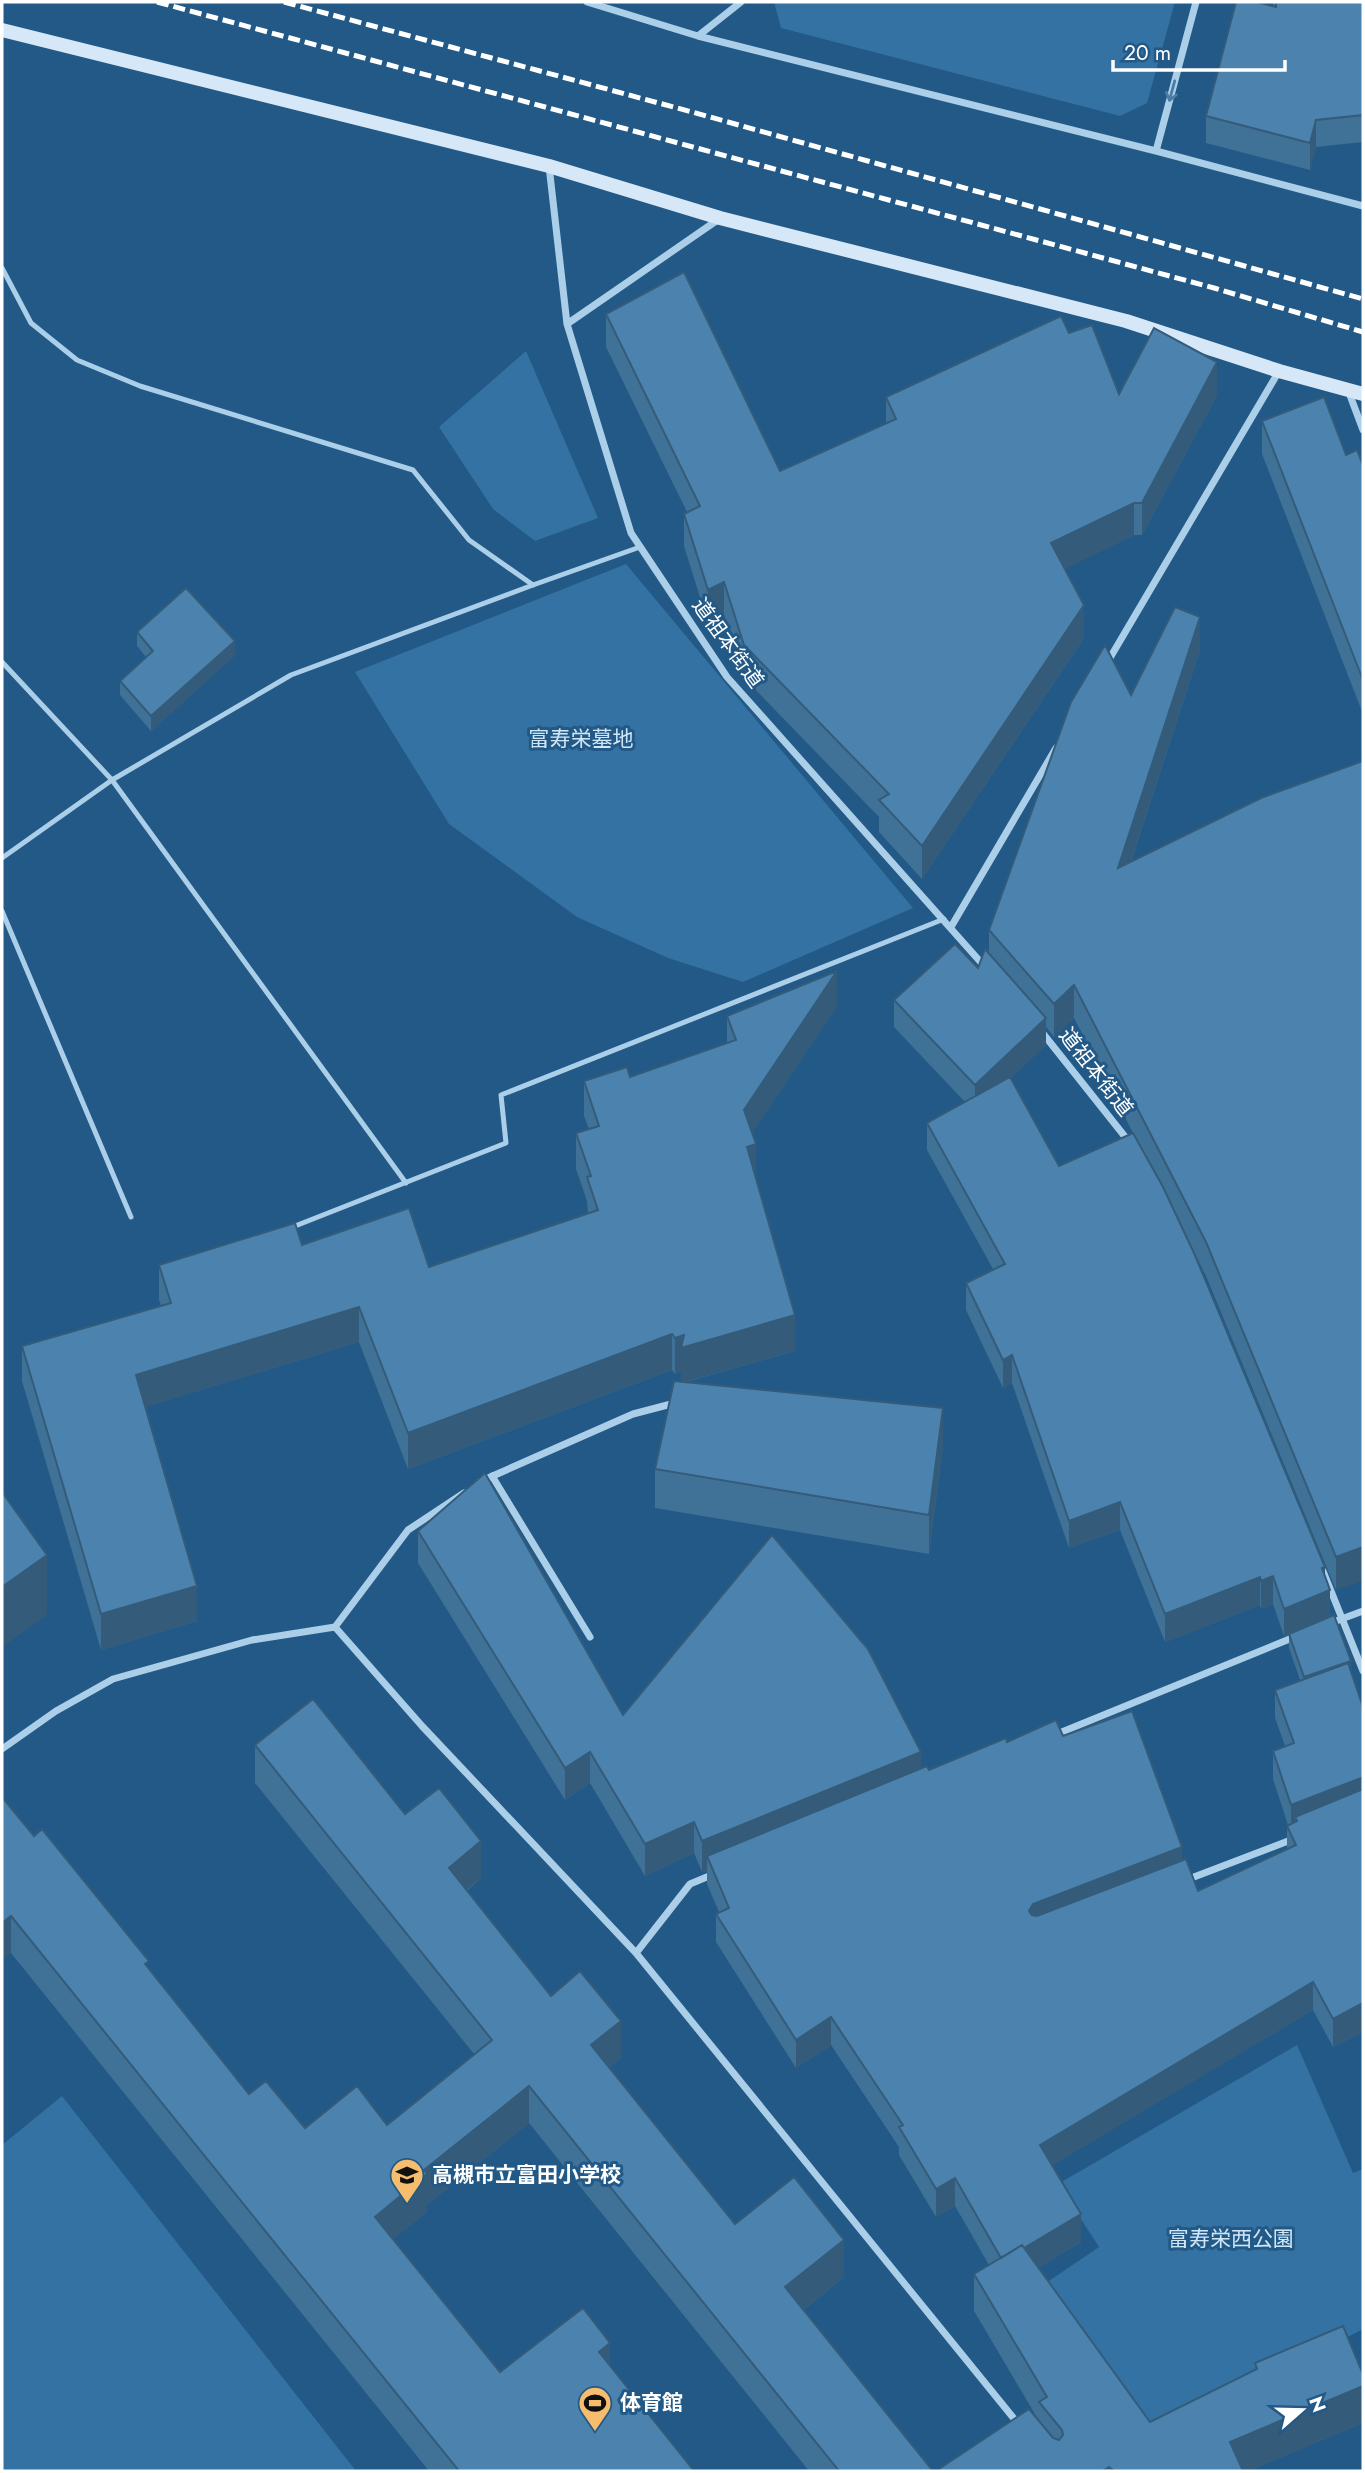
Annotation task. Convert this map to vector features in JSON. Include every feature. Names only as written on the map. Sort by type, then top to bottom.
[{"type":"street","points":[[587,2],[698,36],[1363,206]]},
{"type":"street","points":[[698,36],[741,2]]},
{"type":"street","points":[[1156,151],[1196,2]]},
{"type":"street","points":[[2,30],[549,166],[720,218],[1126,321],[1279,371],[1363,394]]},
{"type":"street","name":"道祖本街道","points":[[549,166],[567,324],[631,533],[727,677],[996,979]]},
{"type":"street","points":[[567,324],[720,218]]},
{"type":"street","points":[[1104,668],[1279,371]]},
{"type":"street","points":[[1348,390],[1363,430]]},
{"type":"street","points":[[951,927],[1062,739]]},
{"type":"street","name":"道祖本街道","points":[[1032,1020],[1136,1154]]},
{"type":"street","points":[[2,1749],[56,1711],[113,1679],[252,1640],[335,1627],[408,1530],[492,1476],[633,1413],[683,1401]]},
{"type":"street","points":[[492,1476],[590,1637]]},
{"type":"street","points":[[1321,1568],[1363,1671]]},
{"type":"street","points":[[1317,1629],[1363,1611]]},
{"type":"street","points":[[335,1627],[422,1726],[636,1953],[1021,2428]]},
{"type":"street","points":[[1048,1738],[1304,1634]]},
{"type":"street","points":[[1174,1885],[1300,1836]]},
{"type":"street","points":[[636,1953],[690,1884],[729,1868]]},
{"type":"lane","points":[[2,268],[31,323],[77,360],[140,386],[413,470],[469,540],[533,584]]},
{"type":"lane","points":[[2,858],[112,780],[291,675],[533,584],[640,547]]},
{"type":"lane","points":[[2,662],[112,780],[406,1183]]},
{"type":"lane","points":[[2,911],[131,1217]]},
{"type":"lane","points":[[279,1233],[506,1143],[501,1096],[944,919]]},
{"type":"green space","points":[[774,2],[1175,2],[1147,103],[1120,116],[781,28]]},
{"type":"green space","points":[[526,351],[598,518],[535,541],[493,509],[439,427]]},
{"type":"green space","name":"富寿栄墓地","points":[[626,564],[913,908],[743,982],[668,958],[577,917],[449,824],[355,672]]},
{"type":"green space","name":"富寿栄西公園","points":[[1297,2045],[1353,2173],[1363,2169],[1363,2329],[1149,2442],[1046,2283],[1099,2247],[1058,2184]]},
{"type":"green space","points":[[62,2096],[356,2471],[2,2471],[2,2145]]},
{"type":"building","points":[[1236,2],[1257,2],[1276,7],[1276,2],[1363,2],[1363,115],[1316,120],[1310,143],[1206,116]]},
{"type":"building","points":[[684,272],[780,471],[896,419],[886,397],[1061,316],[1069,333],[1092,325],[1119,394],[1154,328],[1217,362],[1142,503],[1134,503],[1051,543],[1084,605],[922,846],[879,800],[889,794],[744,645],[724,582],[708,590],[684,514],[700,506],[606,314]]},
{"type":"building","points":[[1324,397],[1346,455],[1357,450],[1363,466],[1363,680],[1262,421]]},
{"type":"building","points":[[186,588],[235,641],[151,716],[120,681],[153,651],[137,632]]},
{"type":"building","points":[[1175,607],[1200,617],[1118,868],[1261,798],[1363,761],[1363,1547],[1336,1557],[1206,1242],[1074,985],[1054,1004],[989,930],[1071,702],[1105,645],[1131,695]]},
{"type":"building","points":[[955,944],[978,968],[985,949],[1046,1018],[975,1085],[894,1000]]},
{"type":"building","points":[[837,971],[744,1110],[756,1144],[747,1147],[795,1315],[681,1348],[684,1335],[675,1338],[672,1334],[408,1433],[359,1307],[136,1375],[197,1586],[101,1614],[22,1346],[171,1303],[159,1265],[295,1223],[302,1245],[409,1208],[429,1267],[598,1210],[587,1177],[591,1176],[576,1133],[599,1126],[584,1081],[627,1067],[630,1077],[736,1040],[727,1016]]},
{"type":"building","points":[[1010,1077],[1059,1166],[1133,1133],[1163,1187],[1194,1253],[1325,1567],[1322,1568],[1330,1590],[1284,1609],[1273,1576],[1261,1581],[1260,1577],[1165,1614],[1120,1502],[1069,1521],[1012,1355],[1003,1360],[966,1283],[1005,1264],[927,1123]]},
{"type":"building","points":[[674,1381],[943,1408],[929,1515],[655,1469]]},
{"type":"building","points":[[485,1473],[623,1715],[772,1535],[868,1649],[921,1752],[702,1841],[694,1822],[645,1844],[590,1752],[565,1768],[418,1531]]},
{"type":"building","points":[[2,1492],[47,1555],[2,1587]]},
{"type":"building","points":[[1334,1615],[1351,1661],[1304,1677],[1289,1634]]},
{"type":"building","points":[[1348,1663],[1363,1707],[1363,1779],[1291,1805],[1273,1751],[1294,1743],[1275,1690]]},
{"type":"building","points":[[313,1699],[405,1814],[439,1788],[481,1841],[449,1868],[551,1996],[580,1971],[621,2021],[591,2045],[735,2224],[794,2177],[844,2240],[785,2287],[933,2471],[839,2471],[529,2086],[424,2170],[427,2174],[375,2217],[500,2372],[583,2308],[610,2343],[599,2352],[694,2471],[459,2471],[11,1916],[2,1923],[2,1797],[34,1836],[42,1829],[149,1961],[145,1964],[249,2094],[266,2081],[305,2128],[357,2086],[387,2125],[492,2040],[255,1745]]},
{"type":"building","points":[[1132,1711],[1182,1847],[1033,1904],[1029,1911],[1032,1915],[1037,1916],[1186,1859],[1198,1891],[1296,1845],[1287,1826],[1297,1821],[1295,1817],[1363,1789],[1363,2003],[1333,2019],[1313,1982],[1040,2145],[1081,2214],[1024,2248],[1022,2245],[1001,2258],[955,2178],[936,2189],[899,2127],[903,2125],[831,2017],[796,2040],[716,1914],[729,1908],[707,1856],[927,1766],[929,1770],[1006,1738],[1007,1742],[1056,1720],[1063,1736]]},
{"type":"building","points":[[1022,2245],[1150,2422],[1257,2369],[1255,2363],[1343,2326],[1363,2374],[1363,2386],[1230,2442],[1243,2471],[1114,2471],[1109,2467],[1103,2471],[936,2471],[1029,2409],[1053,2438],[1059,2440],[1063,2435],[1062,2430],[1039,2402],[1047,2397],[974,2274]]},
{"type":"railway","points":[[157,2],[1214,288],[1363,332]]},
{"type":"railway","points":[[284,2],[692,112],[1363,299]]},
{"type":"place","name":"高槻市立富田小学校","points":[[407,2205]]},
{"type":"place","name":"体育館","points":[[595,2433]]}]
